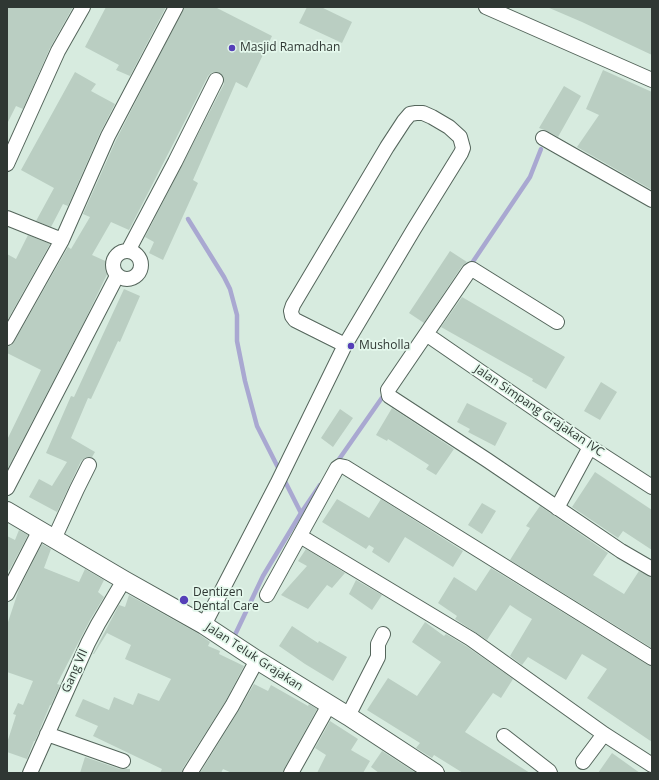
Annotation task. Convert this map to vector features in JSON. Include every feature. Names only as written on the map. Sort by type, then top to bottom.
[{"type":"street","points":[[7,164],[58,51],[83,7]]},
{"type":"street","points":[[7,338],[62,240],[108,136],[176,7]]},
{"type":"street","points":[[486,7],[652,80]]},
{"type":"street","points":[[128,251],[216,80]]},
{"type":"street","points":[[204,625],[282,473],[345,345],[461,154],[463,148],[460,137],[432,117],[422,113],[410,114],[404,121],[383,153],[293,304],[291,311],[295,320],[345,345]]},
{"type":"street","points":[[543,138],[652,200]]},
{"type":"street","points":[[7,218],[62,240]]},
{"type":"street","points":[[128,251],[134,252],[139,256],[142,268],[135,278],[129,280],[122,279],[117,276],[114,272],[113,262],[118,254],[128,251]]},
{"type":"street","points":[[557,322],[472,269],[469,271],[388,390],[389,396],[621,551],[652,569]]},
{"type":"street","points":[[7,488],[117,276]]},
{"type":"street","name":"Jalan Simpang Grajakan IVC","points":[[426,334],[590,447],[652,487]]},
{"type":"street","points":[[557,508],[590,447]]},
{"type":"street","points":[[7,594],[77,489],[89,465]]},
{"type":"street","points":[[267,595],[337,468],[340,466],[345,467],[652,658]]},
{"type":"street","name":"Jalan Teluk Grajakan","points":[[7,511],[204,625],[435,773]]},
{"type":"street","points":[[300,536],[471,639],[604,734],[652,765]]},
{"type":"street","name":"Gang VII","points":[[31,769],[88,643],[124,580]]},
{"type":"street","points":[[348,716],[378,657],[378,644],[383,634]]},
{"type":"street","points":[[190,773],[232,706],[257,660]]},
{"type":"street","points":[[291,773],[329,705]]},
{"type":"street","points":[[47,734],[123,761]]},
{"type":"street","points":[[583,762],[604,734]]},
{"type":"street","points":[[504,736],[550,773]]},
{"type":"building","points":[[7,7],[73,7],[50,48],[23,109],[16,106],[7,124]]},
{"type":"building","points":[[106,7],[166,7],[130,76],[116,70],[119,65],[85,47]]},
{"type":"building","points":[[184,7],[215,7],[272,36],[247,88],[236,82],[193,180],[198,183],[163,260],[149,253],[154,242],[145,237],[224,84],[224,79],[220,73],[211,73],[208,76],[129,230],[111,222],[92,255],[112,264],[86,318],[7,470],[7,440],[41,370],[7,353],[7,346],[14,342],[68,247],[71,249],[90,217],[83,214],[116,140]]},
{"type":"building","points":[[307,7],[321,7],[352,22],[342,43],[299,23]]},
{"type":"building","points":[[547,7],[652,7],[652,55],[582,22]]},
{"type":"building","points":[[603,70],[652,92],[652,190],[577,147],[599,115],[586,109]]},
{"type":"building","points":[[75,72],[96,84],[91,91],[115,104],[100,133],[68,206],[63,204],[51,227],[36,221],[54,188],[21,170]]},
{"type":"building","points":[[564,86],[581,96],[558,137],[539,128]]},
{"type":"building","points":[[28,235],[50,244],[7,321],[7,254],[16,259]]},
{"type":"building","points":[[450,251],[467,262],[462,266],[424,323],[409,313]]},
{"type":"building","points":[[124,289],[140,296],[120,342],[118,341],[91,399],[88,398],[71,438],[95,452],[92,457],[85,458],[81,461],[57,512],[29,497],[39,479],[52,486],[67,462],[46,453],[71,396],[74,397]]},
{"type":"building","points":[[462,297],[565,357],[546,389],[532,381],[533,379],[441,327]]},
{"type":"building","points":[[601,382],[617,392],[600,420],[584,411]]},
{"type":"building","points":[[467,403],[507,423],[495,446],[468,432],[470,429],[457,422]]},
{"type":"building","points":[[392,408],[454,449],[436,475],[426,469],[429,465],[388,439],[387,441],[376,435]]},
{"type":"building","points":[[340,409],[353,418],[333,447],[321,438]]},
{"type":"building","points":[[595,472],[652,510],[652,550],[623,531],[618,538],[572,507]]},
{"type":"building","points":[[337,499],[369,518],[381,499],[463,551],[453,567],[405,537],[389,563],[372,552],[374,548],[369,545],[366,549],[322,522]]},
{"type":"building","points":[[482,503],[496,511],[482,534],[468,525]]},
{"type":"building","points":[[540,506],[608,553],[593,575],[624,594],[639,571],[652,577],[652,648],[510,560],[530,528],[526,526]]},
{"type":"building","points":[[19,530],[28,535],[9,571],[7,570],[7,536],[15,540]]},
{"type":"building","points":[[42,544],[51,549],[44,568],[79,582],[85,569],[104,580],[98,592],[104,597],[90,620],[57,684],[60,685],[27,759],[7,752],[7,743],[16,715],[13,714],[18,703],[23,705],[33,681],[7,672],[7,625],[19,589]]},
{"type":"building","points":[[306,549],[345,573],[332,588],[327,585],[308,609],[281,595],[307,566],[298,561]]},
{"type":"building","points":[[491,568],[648,665],[652,666],[652,742],[587,698],[607,669],[582,654],[566,680],[528,657],[522,665],[510,656],[532,619],[510,605],[487,640],[455,619],[457,616],[438,603],[454,577],[476,591]]},
{"type":"building","points":[[356,580],[382,595],[372,610],[349,594]]},
{"type":"building","points":[[129,595],[199,634],[210,642],[208,646],[220,651],[219,654],[244,666],[225,702],[183,768],[182,773],[160,773],[162,769],[93,736],[98,726],[75,716],[83,699],[109,710],[114,697],[133,705],[138,693],[159,701],[171,679],[125,659],[131,645],[107,633],[93,654],[119,605],[125,607]]},
{"type":"building","points":[[425,622],[444,636],[446,634],[466,646],[513,679],[501,698],[493,693],[465,732],[530,773],[463,773],[434,755],[432,758],[416,748],[420,743],[367,710],[388,678],[417,696],[441,662],[412,642]]},
{"type":"building","points":[[292,626],[318,643],[319,641],[347,657],[333,681],[279,646]]},
{"type":"building","points":[[254,684],[268,691],[271,685],[308,706],[309,704],[317,709],[283,773],[232,773],[223,769],[221,773],[200,773],[239,710]]},
{"type":"building","points":[[330,721],[358,739],[351,750],[370,761],[363,773],[317,773],[326,755],[315,748]]},
{"type":"building","points":[[382,751],[416,773],[379,773],[371,767]]},
{"type":"building","points":[[612,753],[640,773],[598,773]]},
{"type":"building","points":[[85,757],[120,769],[130,769],[130,773],[80,773]]},
{"type":"waterway","points":[[470,266],[530,177],[541,149]]},
{"type":"waterway","points":[[188,219],[230,289],[237,315],[237,341],[245,381],[257,426],[301,513]]},
{"type":"waterway","points":[[335,465],[386,392]]},
{"type":"waterway","points":[[233,639],[263,576],[301,513],[320,485]]},
{"type":"place","name":"Masjid Ramadhan","points":[[232,48]]},
{"type":"place","name":"Musholla","points":[[351,346]]},
{"type":"place","name":"Dentizen Dental Care","points":[[184,600]]}]
